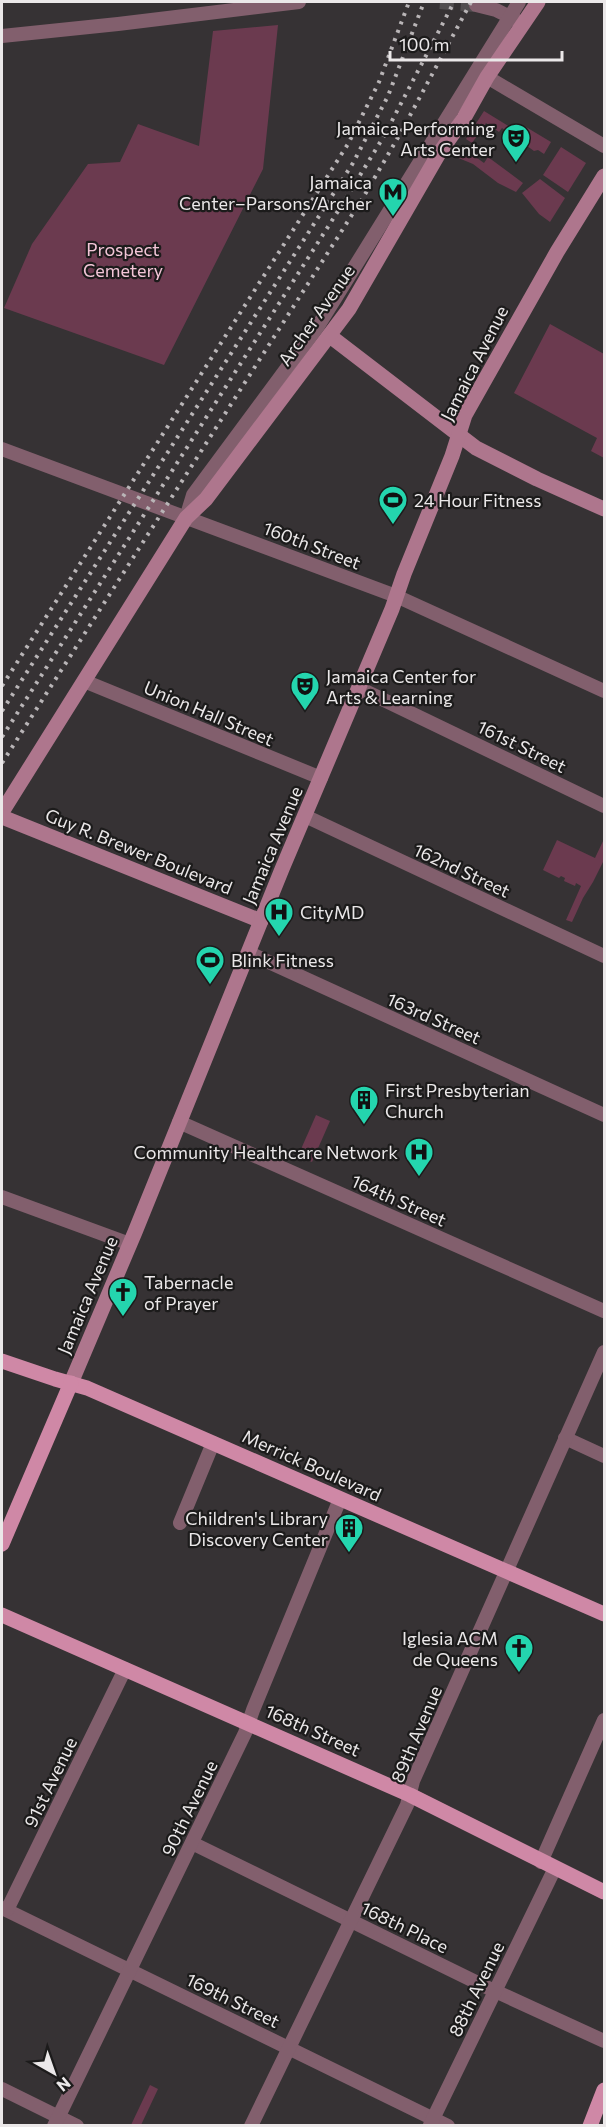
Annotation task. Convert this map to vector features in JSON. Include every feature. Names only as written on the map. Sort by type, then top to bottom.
[{"type":"main road","name":"Archer Avenue","points":[[2,813],[186,518],[206,499],[324,331],[349,309],[438,155],[472,106],[516,20],[538,2]]},
{"type":"main road","name":"Jamaica Avenue","points":[[2,1544],[130,1244],[261,921],[359,688],[465,415],[569,231],[604,176]]},
{"type":"main road","points":[[324,331],[476,448],[604,509]]},
{"type":"main road","name":"Guy R. Brewer Boulevard","points":[[2,818],[261,921]]},
{"type":"main road","name":"Merrick Boulevard","points":[[2,1361],[87,1388],[604,1614]]},
{"type":"main road","name":"168th Street","points":[[2,1615],[410,1795],[604,1892]]},
{"type":"main road","points":[[590,2126],[604,2090]]},
{"type":"street","points":[[2,36],[299,2]]},
{"type":"street","name":"Archer Avenue","points":[[324,331],[516,20],[519,2]]},
{"type":"street","points":[[476,5],[496,10],[516,20]]},
{"type":"street","points":[[488,77],[604,146]]},
{"type":"street","name":"160th Street","points":[[2,449],[396,596],[604,691]]},
{"type":"street","name":"Union Hall Street","points":[[84,681],[321,778]]},
{"type":"street","name":"161st Street","points":[[359,688],[604,806]]},
{"type":"street","name":"162nd Street","points":[[305,816],[604,956]]},
{"type":"street","name":"163rd Street","points":[[249,953],[604,1115]]},
{"type":"street","name":"164th Street","points":[[179,1122],[604,1311]]},
{"type":"street","points":[[2,1197],[130,1244]]},
{"type":"street","name":"89th Avenue","points":[[251,2126],[407,1805],[414,1781],[604,1352]]},
{"type":"street","points":[[565,1438],[604,1456]]},
{"type":"street","points":[[180,1523],[213,1443]]},
{"type":"street","name":"90th Avenue","points":[[57,2121],[248,1722],[340,1499]]},
{"type":"street","name":"91st Avenue","points":[[4,1909],[125,1669]]},
{"type":"street","name":"88th Avenue","points":[[432,2122],[495,1991],[548,1865],[604,1720]]},
{"type":"street","name":"168th Place","points":[[192,1843],[604,2042]]},
{"type":"street","name":"169th Street","points":[[4,1909],[289,2048],[432,2122],[448,2126]]},
{"type":"street","points":[[2,2089],[57,2121],[77,2126]]},
{"type":"green space","name":"Prospect Cemetery","points":[[278,25],[263,169],[164,365],[4,308],[32,244],[88,164],[120,162],[138,124],[199,146],[213,31]]},
{"type":"green space","points":[[484,111],[515,130],[526,127],[551,142],[544,154],[538,150],[534,151],[502,128],[499,132],[486,123],[472,143],[466,139]]},
{"type":"green space","points":[[462,147],[484,163],[488,157],[523,183],[516,192],[498,183],[473,164],[456,157]]},
{"type":"green space","points":[[561,147],[586,163],[568,192],[543,175]]},
{"type":"green space","points":[[540,179],[565,198],[550,222],[539,214],[522,193]]},
{"type":"green space","points":[[550,324],[604,354],[604,458],[591,451],[597,438],[514,393]]},
{"type":"green space","points":[[604,839],[604,860],[572,922],[566,920],[581,886],[576,883],[575,886],[564,881],[565,878],[561,876],[559,878],[543,870],[557,840],[595,858]]},
{"type":"green space","points":[[316,1115],[330,1121],[312,1162],[298,1156]]},
{"type":"green space","points":[[150,2085],[158,2089],[141,2125],[131,2125]]},
{"type":"tunnel","points":[[440,2],[476,5]]},
{"type":"railway","points":[[2,686],[348,144],[379,82],[409,2]]},
{"type":"railway","points":[[2,711],[353,163],[388,96],[424,2]]},
{"type":"railway","points":[[2,737],[340,208],[384,136],[454,2]]},
{"type":"railway","points":[[2,763],[364,196],[471,2]]},
{"type":"place","name":"Jamaica Performing Arts Center","points":[[516,164]]},
{"type":"place","name":"Jamaica Center–Parsons/Archer","points":[[393,218]]},
{"type":"place","name":"24 Hour Fitness","points":[[393,526]]},
{"type":"place","name":"Jamaica Center for Arts & Learning","points":[[305,712]]},
{"type":"place","name":"CityMD","points":[[279,938]]},
{"type":"place","name":"Blink Fitness","points":[[210,986]]},
{"type":"place","name":"First Presbyterian Church","points":[[364,1126]]},
{"type":"place","name":"Community Healthcare Network","points":[[419,1178]]},
{"type":"place","name":"Tabernacle of Prayer","points":[[123,1318]]},
{"type":"place","name":"Children's Library Discovery Center","points":[[349,1554]]},
{"type":"place","name":"Iglesia ACM de Queens","points":[[519,1674]]}]
